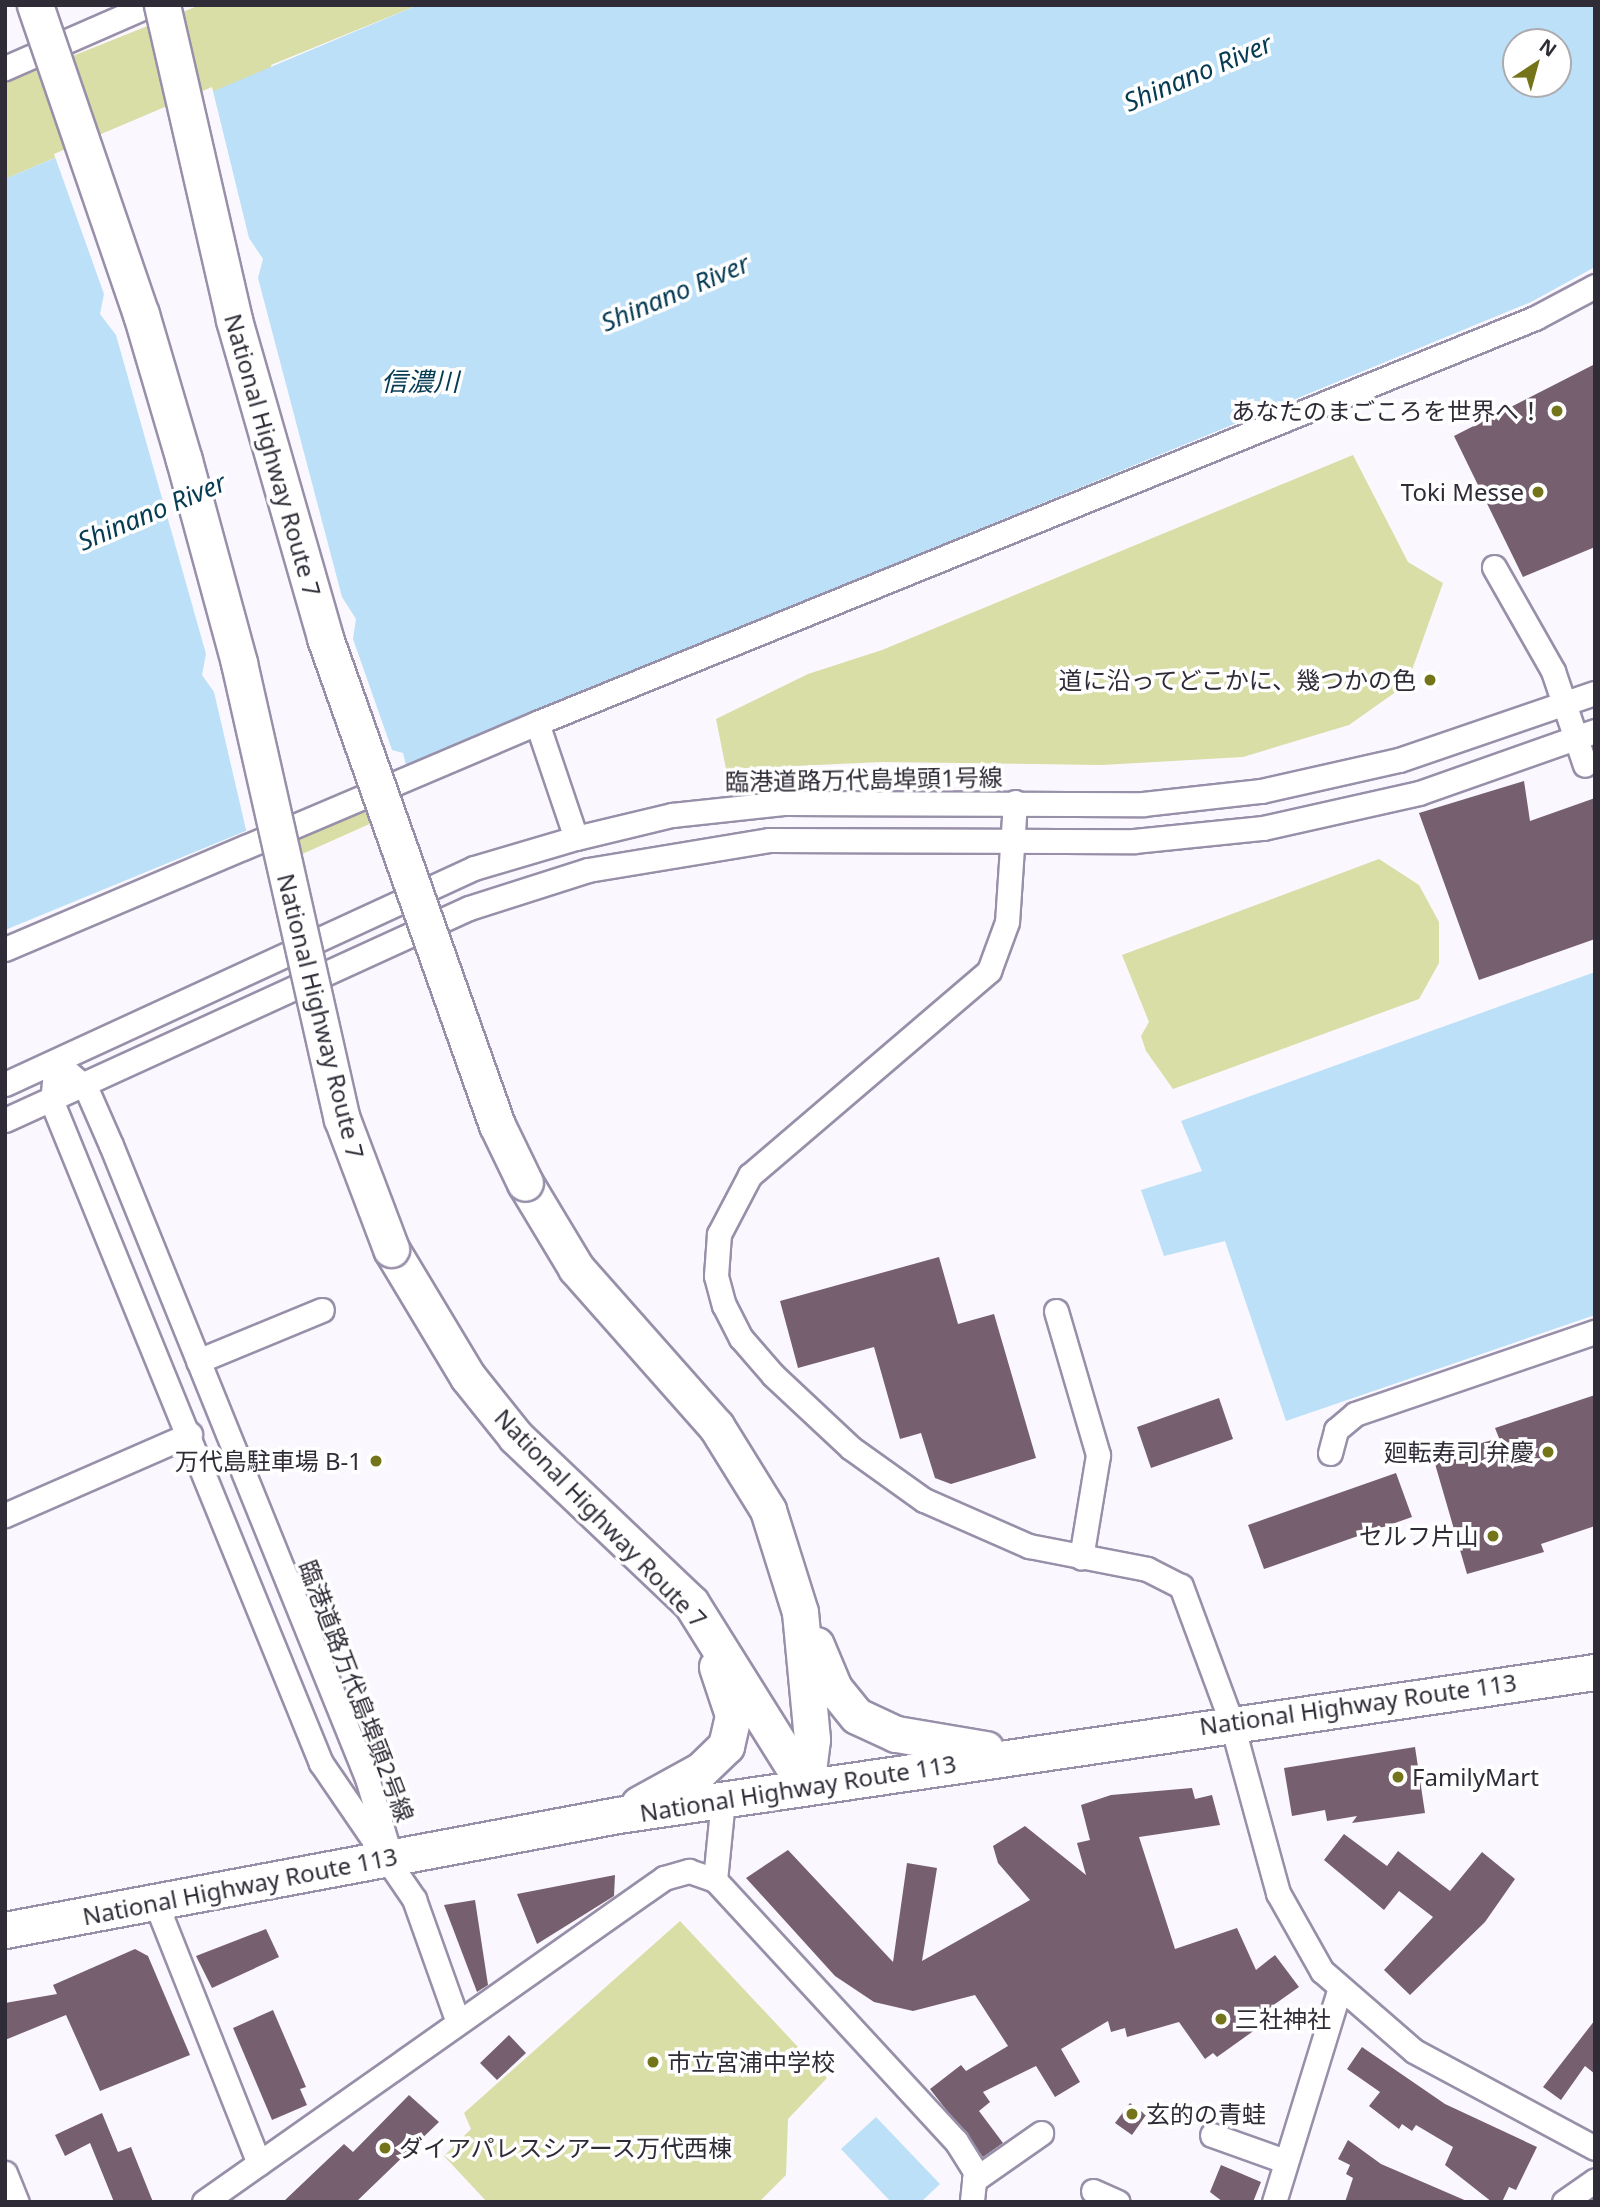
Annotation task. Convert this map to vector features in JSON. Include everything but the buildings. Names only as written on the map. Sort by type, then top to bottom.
[{"type":"highway","name":"National Highway Route 7","points":[[35,5],[141,314],[184,460],[239,663],[342,1119],[391,1249],[468,1377],[516,1437],[691,1604],[806,1787]]},
{"type":"highway","name":"National Highway Route 7","points":[[162,5],[234,320],[325,638],[497,1125],[524,1183],[576,1268],[716,1426],[768,1510],[788,1559],[809,1686],[806,1787]]},
{"type":"highway","points":[[788,1559],[834,1688],[858,1716],[896,1734],[1021,1754]]},
{"type":"highway","points":[[618,1815],[708,1764],[732,1732],[724,1676],[698,1641],[691,1604]]},
{"type":"highway","name":"National Highway Route 113","points":[[5,1930],[157,1906],[390,1856],[618,1815],[1231,1721],[1595,1672]]},
{"type":"street","points":[[5,68],[149,5]]},
{"type":"street","points":[[5,949],[537,723],[1535,318],[1595,286]]},
{"type":"street","points":[[1494,567],[1565,705],[1585,734],[1585,765]]},
{"type":"street","name":"臨港道路万代島埠頭1号線","points":[[5,1084],[474,868],[576,838],[730,807],[1015,802],[1143,804],[1261,790],[1399,760],[1595,693]]},
{"type":"street","points":[[537,723],[576,838]]},
{"type":"street","points":[[5,1121],[86,1088],[469,908],[588,870],[769,840],[1165,839],[1309,821],[1419,793],[1585,734]]},
{"type":"street","points":[[1015,802],[1007,922],[989,971],[750,1175],[725,1215],[716,1276],[741,1338],[859,1454],[950,1514],[1081,1558],[1147,1569],[1181,1586],[1231,1721],[1278,1893],[1308,1950],[1339,1991],[1414,2051],[1595,2148]]},
{"type":"street","name":"臨港道路万代島埠頭2号線","points":[[55,1062],[86,1088],[367,1778],[390,1856]]},
{"type":"street","name":"臨港道路万代島埠頭2号線","points":[[55,1062],[52,1102],[190,1434],[332,1787],[390,1856]]},
{"type":"street","points":[[198,1361],[322,1310]]},
{"type":"street","points":[[1056,1311],[1098,1455],[1081,1558]]},
{"type":"street","points":[[1330,1453],[1336,1430],[1355,1414],[1595,1332]]},
{"type":"street","points":[[5,1515],[190,1434]]},
{"type":"street","points":[[715,1880],[723,1800]]},
{"type":"street","points":[[390,1856],[414,1899],[457,2020]]},
{"type":"street","points":[[204,2202],[457,2020],[672,1874],[699,1871],[715,1880],[956,2141],[972,2163],[973,2191]]},
{"type":"street","points":[[157,1906],[259,2163]]},
{"type":"street","points":[[1274,2202],[1339,1991]]},
{"type":"street","points":[[973,2191],[1041,2133]]},
{"type":"street","points":[[1212,2135],[1286,2161]]},
{"type":"street","points":[[1564,2202],[1595,2180]]},
{"type":"street","points":[[1093,2191],[1118,2202]]},
{"type":"green space","points":[[200,5],[418,5],[271,65],[374,822],[300,855],[97,140],[5,179],[5,83]]},
{"type":"green space","points":[[1353,455],[1408,562],[1443,583],[1407,684],[1349,725],[1243,757],[1102,765],[882,762],[726,769],[716,719],[808,674],[882,650]]},
{"type":"green space","points":[[1379,859],[1419,885],[1439,922],[1439,963],[1419,999],[1173,1089],[1146,1051],[1141,1036],[1149,1022],[1122,955]]},
{"type":"green space","name":"市立宮浦中学校","points":[[680,1921],[827,2078],[788,2119],[786,2175],[759,2202],[487,2202],[444,2156],[471,2129],[464,2113]]},
{"type":"water","name":"信濃川","points":[[418,5],[1595,5],[1595,267],[1531,302],[5,930],[5,179]]},
{"type":"water","points":[[1595,972],[1595,1315],[1286,1421],[1225,1241],[1164,1256],[1141,1190],[1202,1171],[1181,1121]]},
{"type":"water","points":[[876,2117],[940,2184],[921,2202],[891,2202],[841,2149]]},
{"type":"pier","points":[[212,87],[249,238],[263,259],[258,278],[342,597],[356,619],[353,639],[392,750],[403,753],[407,769],[247,834],[214,692],[202,675],[206,654],[116,335],[100,314],[104,294],[54,154]]},
{"type":"place","name":"あなたのまごころを世界へ！","points":[[1557,411]]},
{"type":"place","name":"Toki Messe","points":[[1538,492]]},
{"type":"place","name":"道に沿ってどこかに、幾つかの色","points":[[1430,680]]},
{"type":"place","name":"廻転寿司 弁慶","points":[[1548,1452]]},
{"type":"place","name":"万代島駐車場 B-1","points":[[376,1461]]},
{"type":"place","name":"セルフ片山","points":[[1493,1536]]},
{"type":"place","name":"FamilyMart","points":[[1398,1777]]},
{"type":"place","name":"三社神社","points":[[1221,2019]]},
{"type":"place","name":"市立宮浦中学校","points":[[653,2062]]},
{"type":"place","name":"玄的の青蛙","points":[[1132,2114]]},
{"type":"place","name":"ダイアパレスシアース万代西棟","points":[[385,2148]]},
{"type":"water label","name":"Shinano River","points":[[1198,73]]},
{"type":"water label","name":"Shinano River","points":[[675,293]]},
{"type":"water label","name":"Shinano River","points":[[152,512]]}]
